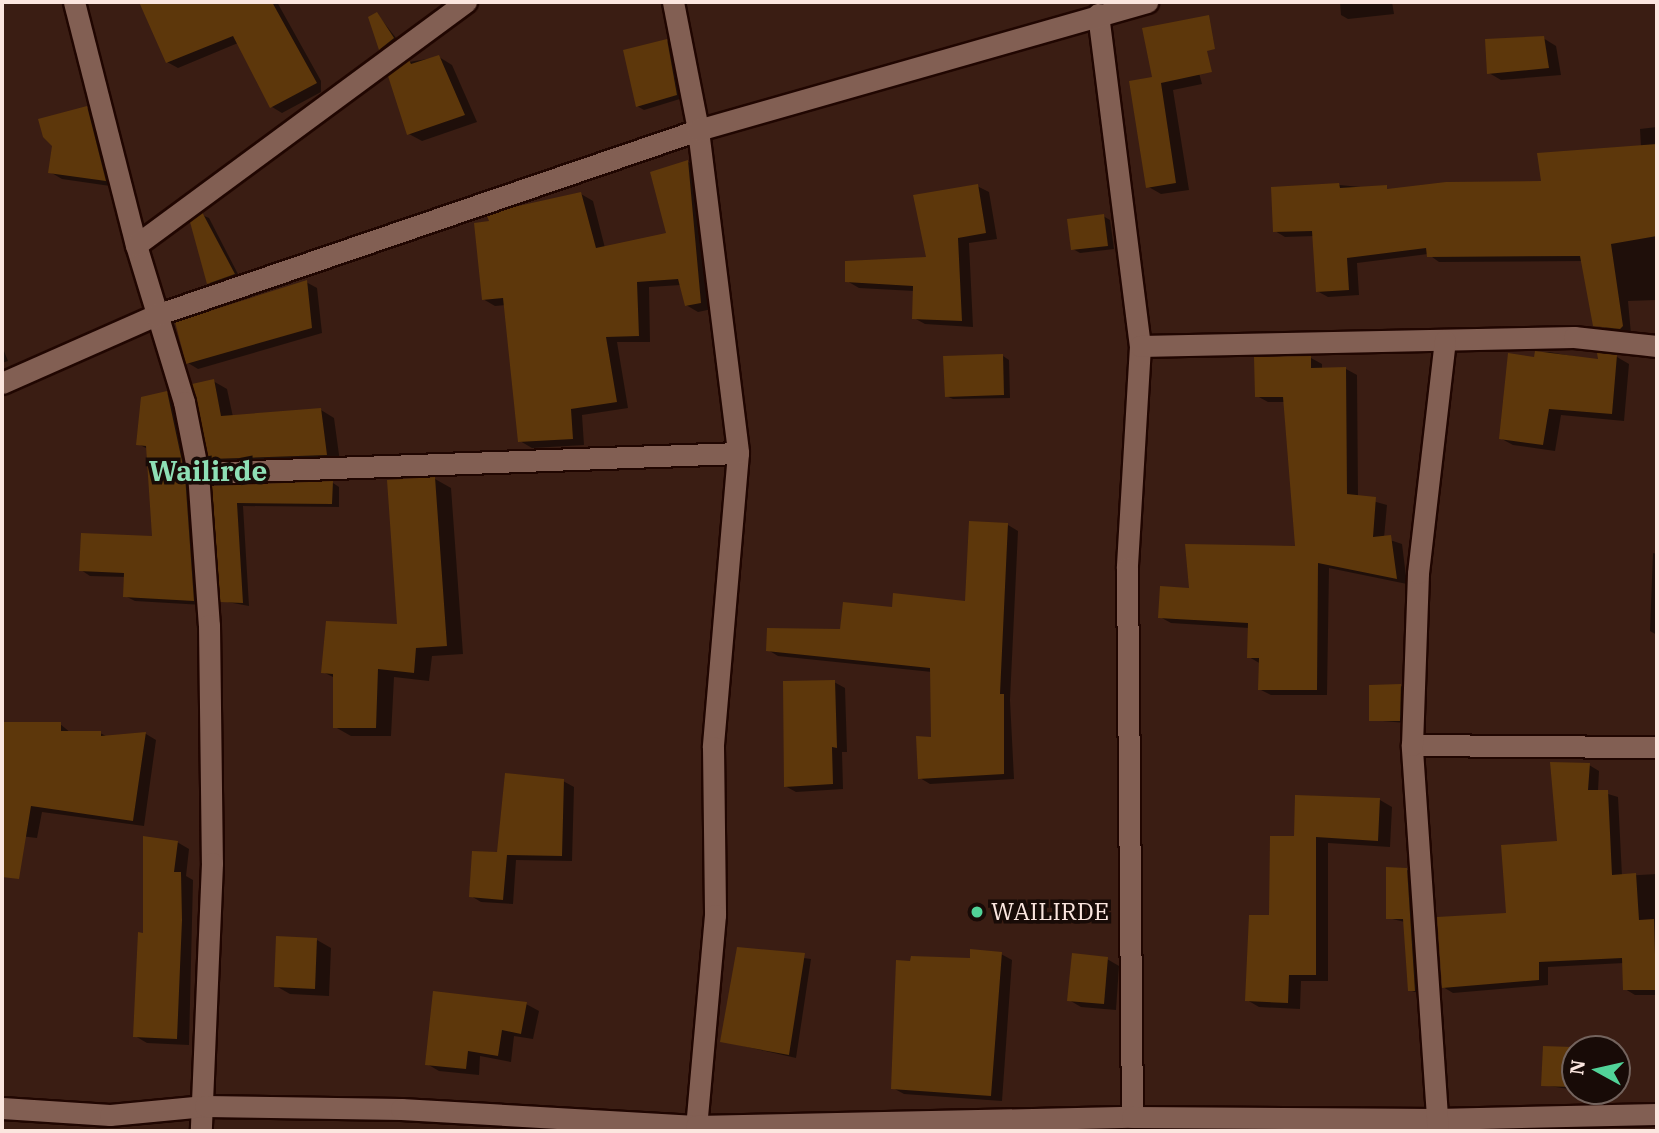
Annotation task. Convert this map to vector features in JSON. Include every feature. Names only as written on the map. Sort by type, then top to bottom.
[{"type":"street","points":[[74,2],[136,245],[184,402],[198,473],[209,625],[212,863],[205,1106],[201,1131]]},
{"type":"street","points":[[673,2],[698,130],[738,453],[713,747],[715,915],[696,1126]]},
{"type":"street","points":[[2,383],[156,315],[698,130],[1147,2]]},
{"type":"street","points":[[136,245],[458,4]]},
{"type":"street","points":[[1098,14],[1140,346],[1127,568],[1132,1117]]},
{"type":"street","points":[[1140,346],[1574,337],[1657,346]]},
{"type":"street","points":[[1437,1125],[1412,745],[1418,573],[1445,341]]},
{"type":"street","points":[[198,473],[738,453]]},
{"type":"street","points":[[1412,745],[1657,747]]},
{"type":"street","points":[[2,1108],[110,1115],[205,1106],[514,1113],[696,1126],[1132,1117],[1437,1125],[1657,1114]]},
{"type":"building","points":[[139,2],[272,2],[317,83],[270,108],[233,36],[166,63]]},
{"type":"building","points":[[377,12],[394,38],[379,50],[368,17]]},
{"type":"building","points":[[1209,15],[1215,49],[1207,51],[1212,72],[1161,83],[1176,183],[1146,188],[1129,81],[1152,77],[1142,28]]},
{"type":"building","points":[[1544,36],[1549,68],[1487,74],[1485,39]]},
{"type":"building","points":[[667,39],[677,95],[636,107],[623,50]]},
{"type":"building","points":[[439,55],[465,115],[407,135],[388,76],[409,60],[411,64]]},
{"type":"building","points":[[87,106],[106,181],[48,173],[52,146],[43,137],[38,119]]},
{"type":"building","points":[[1657,144],[1657,236],[1611,244],[1623,326],[1620,329],[1593,326],[1580,256],[1427,257],[1426,248],[1347,258],[1349,290],[1316,292],[1312,231],[1273,232],[1271,187],[1339,183],[1340,188],[1387,185],[1387,189],[1446,182],[1541,181],[1537,153]]},
{"type":"building","points":[[688,160],[701,303],[685,306],[678,279],[637,282],[639,336],[606,337],[617,402],[571,409],[573,439],[518,442],[503,298],[482,300],[474,223],[489,221],[487,216],[509,208],[581,192],[596,248],[666,233],[650,172]]},
{"type":"building","points":[[978,184],[986,233],[958,238],[962,321],[912,319],[913,286],[845,282],[845,261],[926,257],[913,195]]},
{"type":"building","points":[[202,212],[235,274],[207,284],[190,222]]},
{"type":"building","points":[[1104,214],[1108,246],[1071,250],[1067,219]]},
{"type":"building","points":[[307,280],[312,328],[186,364],[175,322]]},
{"type":"building","points":[[1535,351],[1598,359],[1597,353],[1617,355],[1612,414],[1549,409],[1543,445],[1499,439],[1508,353],[1534,357]]},
{"type":"building","points":[[1003,354],[1004,395],[945,397],[943,356]]},
{"type":"building","points":[[1311,356],[1311,368],[1346,367],[1347,494],[1376,497],[1373,537],[1391,535],[1397,579],[1318,563],[1317,690],[1258,690],[1259,658],[1247,658],[1248,623],[1158,618],[1160,586],[1189,588],[1185,544],[1295,546],[1283,397],[1255,397],[1254,357]]},
{"type":"building","points":[[214,379],[221,416],[321,408],[327,455],[209,459],[192,384]]},
{"type":"building","points":[[167,391],[185,475],[194,601],[123,597],[124,573],[79,571],[81,533],[152,536],[146,446],[136,445],[141,397]]},
{"type":"building","points":[[435,477],[447,646],[416,648],[414,673],[378,669],[376,728],[333,728],[333,674],[321,673],[326,621],[397,624],[387,480]]},
{"type":"building","points":[[333,481],[332,504],[237,503],[243,603],[220,602],[212,486]]},
{"type":"building","points":[[969,521],[1008,523],[1000,694],[1004,694],[1004,774],[918,779],[916,736],[931,737],[930,668],[766,651],[767,628],[840,629],[843,602],[892,607],[893,593],[965,601]]},
{"type":"building","points":[[835,680],[837,748],[832,747],[833,784],[784,787],[783,681]]},
{"type":"building","points":[[1401,684],[1400,721],[1369,721],[1369,685]]},
{"type":"building","points":[[2,722],[61,722],[61,731],[101,731],[101,736],[146,732],[133,821],[31,806],[19,879],[2,877]]},
{"type":"building","points":[[1550,762],[1590,763],[1588,790],[1608,790],[1612,875],[1636,873],[1639,920],[1654,919],[1656,990],[1623,990],[1622,958],[1539,962],[1539,980],[1442,988],[1437,917],[1506,913],[1501,845],[1557,841]]},
{"type":"building","points":[[505,773],[564,779],[562,856],[507,855],[503,900],[469,897],[472,851],[497,852]]},
{"type":"building","points":[[1295,795],[1380,798],[1378,841],[1316,837],[1316,975],[1289,975],[1288,1003],[1245,1001],[1249,915],[1269,915],[1270,836],[1294,836]]},
{"type":"building","points":[[143,836],[178,841],[174,872],[181,872],[182,920],[177,1039],[133,1037],[138,932],[143,933]]},
{"type":"building","points":[[1386,867],[1407,868],[1415,991],[1408,991],[1403,919],[1386,919]]},
{"type":"building","points":[[276,936],[317,938],[315,989],[274,987]]},
{"type":"building","points":[[737,947],[805,953],[789,1055],[720,1042]]},
{"type":"building","points":[[970,949],[1002,952],[991,1096],[891,1089],[896,960],[910,961],[911,956],[970,958]]},
{"type":"building","points":[[1072,953],[1108,957],[1104,1004],[1067,1001]]},
{"type":"building","points":[[433,991],[527,1002],[521,1034],[502,1030],[498,1056],[468,1051],[466,1069],[425,1065]]},
{"type":"building","points":[[1543,1046],[1561,1047],[1561,1087],[1541,1086]]},
{"type":"place","name":"WAILIRDE","points":[[977,912]]},
{"type":"district","name":"Wailirde","points":[[208,471]]}]
